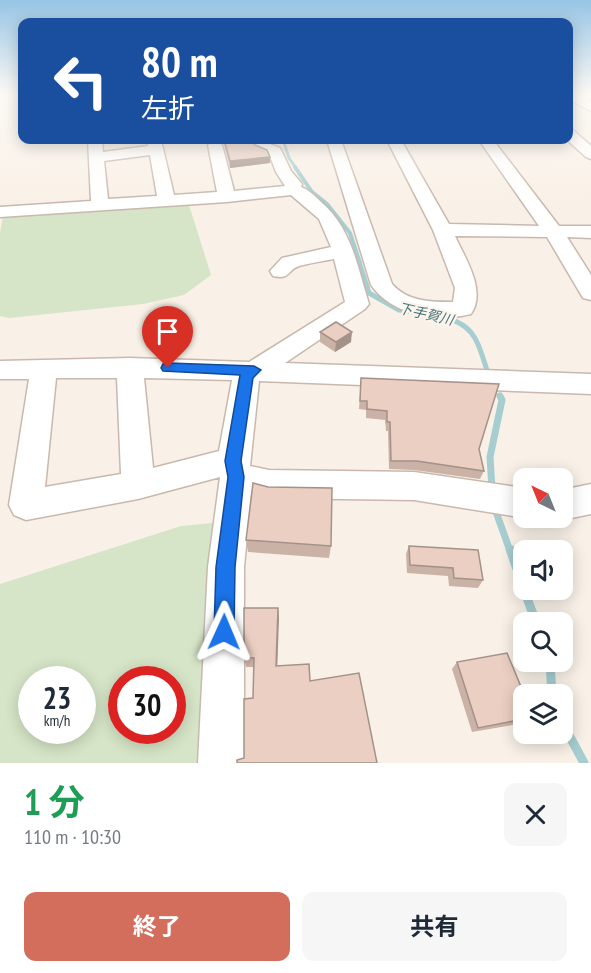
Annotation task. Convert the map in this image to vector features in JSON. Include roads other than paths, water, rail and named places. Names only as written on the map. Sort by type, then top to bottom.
[{"type":"street","points":[[573,138],[591,154]]},
{"type":"street","points":[[95,144],[100,205]]},
{"type":"street","points":[[260,144],[275,151],[284,172],[294,184],[292,190]]},
{"type":"street","points":[[335,144],[382,285],[388,295],[401,303],[464,309],[466,288],[443,230],[396,144]]},
{"type":"street","points":[[489,144],[554,231],[591,293]]},
{"type":"street","points":[[96,157],[155,145],[167,201]]},
{"type":"street","points":[[214,145],[227,197]]},
{"type":"street","points":[[0,212],[227,197],[292,190],[301,193],[327,216],[344,250],[357,304],[246,376],[234,469],[226,567],[221,763]]},
{"type":"street","points":[[443,230],[591,232]]},
{"type":"street","points":[[281,272],[289,262],[344,250]]},
{"type":"street","points":[[130,367],[138,485]]},
{"type":"street","points":[[0,370],[130,367],[591,384]]},
{"type":"street","points":[[44,368],[26,506],[234,469],[269,484],[414,486],[506,500]]},
{"type":"street","points":[[573,503],[591,500]]},
{"type":"waterway","name":"下手賀川","points":[[284,144],[289,158],[296,168]]},
{"type":"waterway","name":"下手賀川","points":[[295,167],[312,192],[327,204],[350,233],[360,263]]},
{"type":"waterway","name":"下手賀川","points":[[359,262],[369,293],[399,310],[414,312]]},
{"type":"waterway","name":"下手賀川","points":[[439,316],[451,319],[468,329],[477,343],[488,373]]},
{"type":"waterway","name":"下手賀川","points":[[492,489],[490,457],[502,400],[500,396]]},
{"type":"waterway","name":"下手賀川","points":[[495,509],[510,551]]},
{"type":"waterway","name":"下手賀川","points":[[510,549],[513,558]]},
{"type":"waterway","name":"下手賀川","points":[[528,600],[532,612]]},
{"type":"waterway","name":"下手賀川","points":[[551,672],[551,684]]},
{"type":"waterway","name":"下手賀川","points":[[573,742],[584,763]]}]
